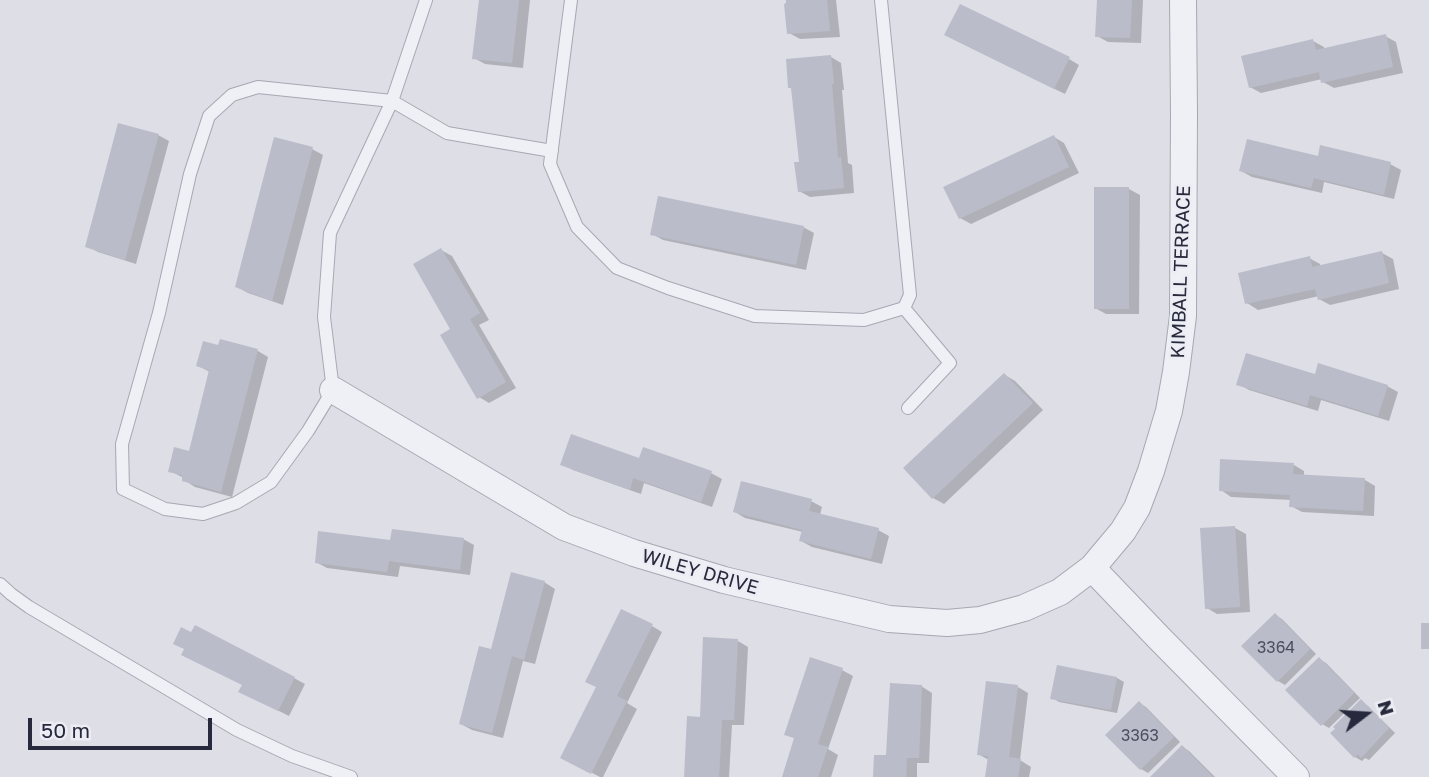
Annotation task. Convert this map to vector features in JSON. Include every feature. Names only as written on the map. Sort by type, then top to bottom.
[{"type":"street","name":"KIMBALL TERRACE","points":[[1092,568],[1123,531],[1137,508],[1169,411],[1176,372],[1183,316],[1183,0]]},
{"type":"street","name":"WILEY DRIVE","points":[[333,390],[564,527],[685,569],[783,595],[889,619],[947,624],[980,620],[1024,608],[1059,592],[1092,568]]},
{"type":"street","points":[[1092,568],[1296,777]]},
{"type":"lane","points":[[426,0],[392,101],[330,233],[324,317],[333,390],[308,431],[271,482],[236,503],[203,513],[165,509],[123,489],[122,444],[159,313],[190,174],[209,116],[232,95],[258,88],[392,101],[447,132],[552,151]]},
{"type":"lane","points":[[571,0],[550,164],[578,227],[617,268],[668,288],[755,316],[864,320],[904,308],[910,295],[881,0]]},
{"type":"lane","points":[[904,308],[950,363],[908,408]]},
{"type":"lane","points":[[0,584],[29,607],[237,730],[292,756],[351,777]]},
{"type":"building","points":[[479,0],[519,0],[512,63],[472,59]]},
{"type":"building","points":[[786,0],[827,0],[830,31],[787,34],[784,4]]},
{"type":"building","points":[[1097,0],[1132,0],[1130,38],[1095,37]]},
{"type":"building","points":[[960,4],[1070,57],[1054,89],[944,35]]},
{"type":"building","points":[[1386,34],[1393,67],[1321,83],[1319,72],[1249,88],[1241,56],[1313,39],[1316,50]]},
{"type":"building","points":[[831,55],[838,158],[841,157],[844,188],[798,192],[794,162],[799,162],[786,59]]},
{"type":"building","points":[[118,123],[159,134],[125,260],[85,247]]},
{"type":"building","points":[[1054,135],[1069,167],[959,219],[943,187]]},
{"type":"building","points":[[274,137],[313,147],[272,301],[235,287]]},
{"type":"building","points":[[1247,139],[1318,156],[1320,145],[1391,162],[1384,195],[1314,178],[1311,188],[1239,171]]},
{"type":"building","points":[[1094,187],[1129,187],[1129,309],[1094,309]]},
{"type":"building","points":[[658,196],[804,226],[796,265],[650,235]]},
{"type":"building","points":[[441,248],[480,313],[470,319],[506,382],[477,399],[440,335],[450,329],[413,264]]},
{"type":"building","points":[[1382,251],[1389,283],[1318,300],[1315,289],[1245,304],[1238,273],[1310,256],[1312,267]]},
{"type":"building","points":[[220,339],[258,349],[221,492],[182,481],[182,475],[168,472],[174,447],[189,451],[209,370],[196,366],[203,341],[218,345]]},
{"type":"building","points":[[1246,353],[1315,374],[1318,363],[1388,385],[1378,416],[1310,395],[1307,406],[1236,385]]},
{"type":"building","points":[[1004,373],[1033,403],[932,499],[903,468]]},
{"type":"building","points":[[571,434],[639,458],[643,447],[712,471],[701,502],[633,478],[630,490],[560,465]]},
{"type":"building","points":[[1220,459],[1294,463],[1293,474],[1365,478],[1363,511],[1289,507],[1290,495],[1219,491]]},
{"type":"building","points":[[741,481],[812,499],[809,511],[879,528],[871,559],[799,541],[802,530],[733,512]]},
{"type":"building","points":[[1235,526],[1240,607],[1205,609],[1200,528]]},
{"type":"building","points":[[392,529],[464,538],[460,570],[389,561],[387,572],[315,563],[318,531],[390,540]]},
{"type":"building","points":[[511,572],[545,581],[524,660],[512,656],[492,733],[459,724],[479,646],[491,649]]},
{"type":"building","points":[[621,609],[653,624],[617,696],[627,701],[591,774],[560,758],[596,687],[585,682]]},
{"type":"building","points":[[1275,613],[1310,649],[1277,682],[1241,646]]},
{"type":"building","points":[[1421,623],[1429,623],[1429,649],[1421,649]]},
{"type":"building","points":[[195,625],[295,677],[278,711],[238,692],[242,685],[181,655],[184,649],[173,644],[181,627],[191,632]]},
{"type":"building","points":[[703,637],[738,639],[734,720],[722,720],[719,777],[684,777],[687,716],[700,717]]},
{"type":"building","points":[[810,657],[843,668],[818,744],[828,747],[818,777],[782,777],[794,738],[784,735]]},
{"type":"building","points":[[1319,657],[1354,693],[1321,726],[1285,690]]},
{"type":"building","points":[[1057,665],[1117,677],[1111,710],[1050,699]]},
{"type":"building","points":[[986,681],[1018,685],[1009,757],[1021,759],[1018,777],[985,777],[988,756],[977,755]]},
{"type":"building","points":[[890,683],[922,685],[919,758],[907,758],[906,777],[873,777],[874,755],[886,755]]},
{"type":"building","points":[[1361,699],[1389,728],[1361,758],[1358,754],[1354,758],[1330,733]]},
{"type":"building","points":[[1139,701],[1174,737],[1140,770],[1105,735]]},
{"type":"building","points":[[1182,745],[1213,777],[1150,777]]}]
